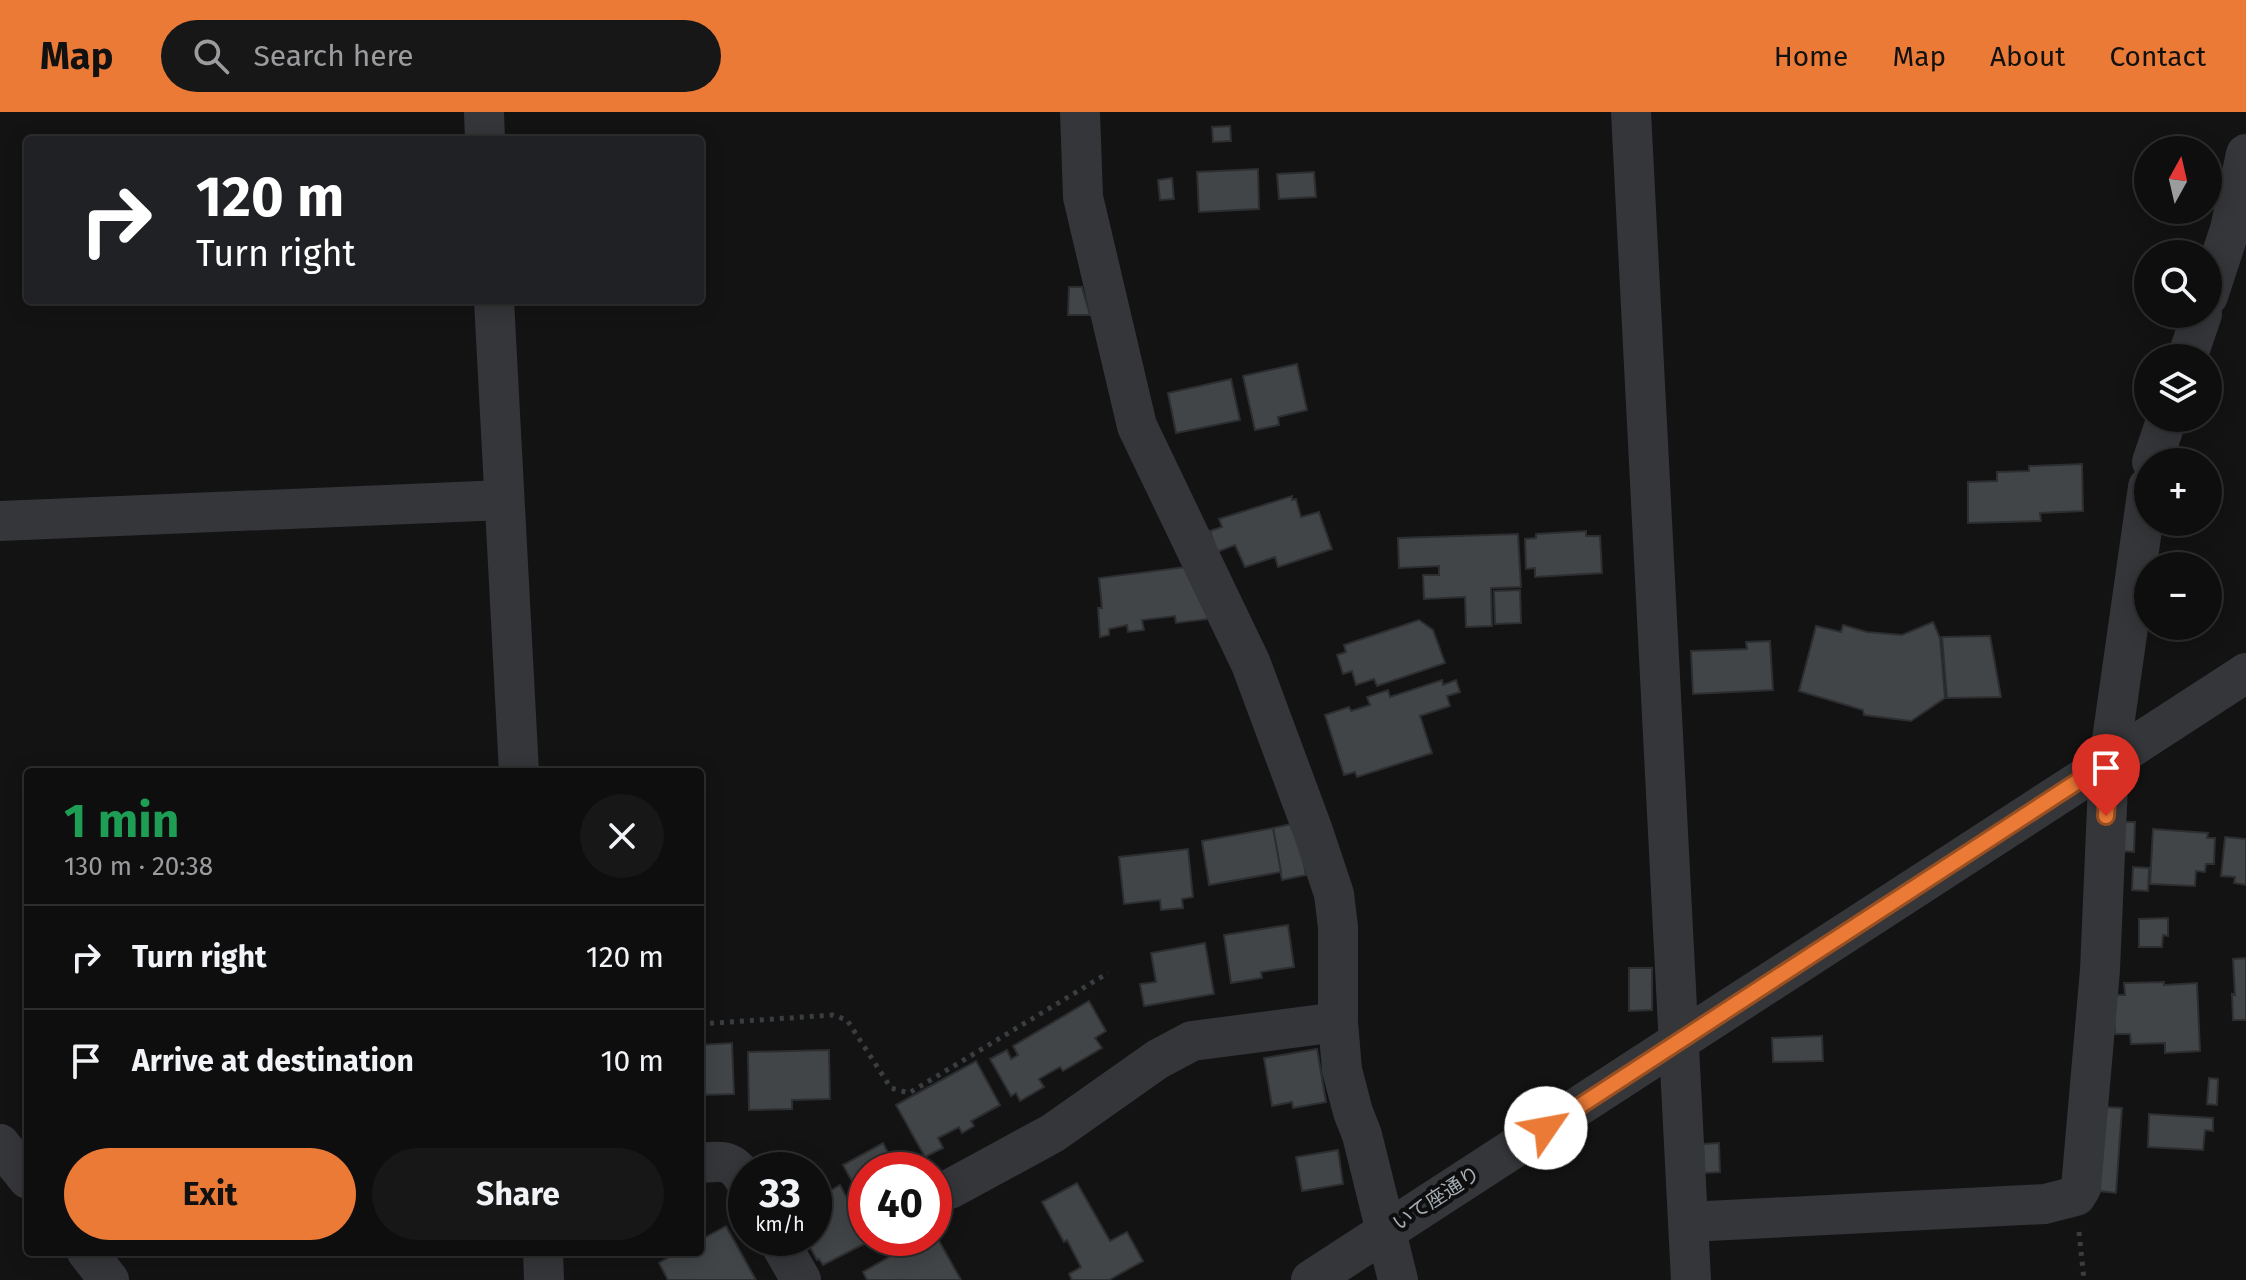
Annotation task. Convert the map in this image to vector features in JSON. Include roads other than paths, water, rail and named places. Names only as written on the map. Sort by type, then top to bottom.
[{"type":"street","points":[[484,112],[485,136]]},
{"type":"street","points":[[1080,112],[1083,197],[1137,426],[1251,664],[1334,894],[1338,927],[1338,1022],[1342,1070],[1362,1135],[1398,1280]]},
{"type":"street","points":[[1631,112],[1691,1280]]},
{"type":"street","points":[[2222,253],[2246,154]]},
{"type":"street","points":[[494,304],[519,768]]},
{"type":"street","points":[[0,521],[504,500]]},
{"type":"street","points":[[1688,1222],[2045,1204],[2076,1196],[2081,1188],[2100,970],[2109,761],[2141,536]]},
{"type":"street","name":"いて座通り","points":[[1311,1280],[2246,673]]},
{"type":"street","points":[[952,1188],[1053,1133],[1158,1059],[1192,1041],[1338,1022]]},
{"type":"street","points":[[0,1144],[24,1174]]},
{"type":"street","points":[[704,1163],[728,1163]]},
{"type":"street","points":[[90,1256],[109,1280]]},
{"type":"street","points":[[543,1256],[544,1280]]},
{"type":"street","points":[[787,1256],[801,1280]]}]
